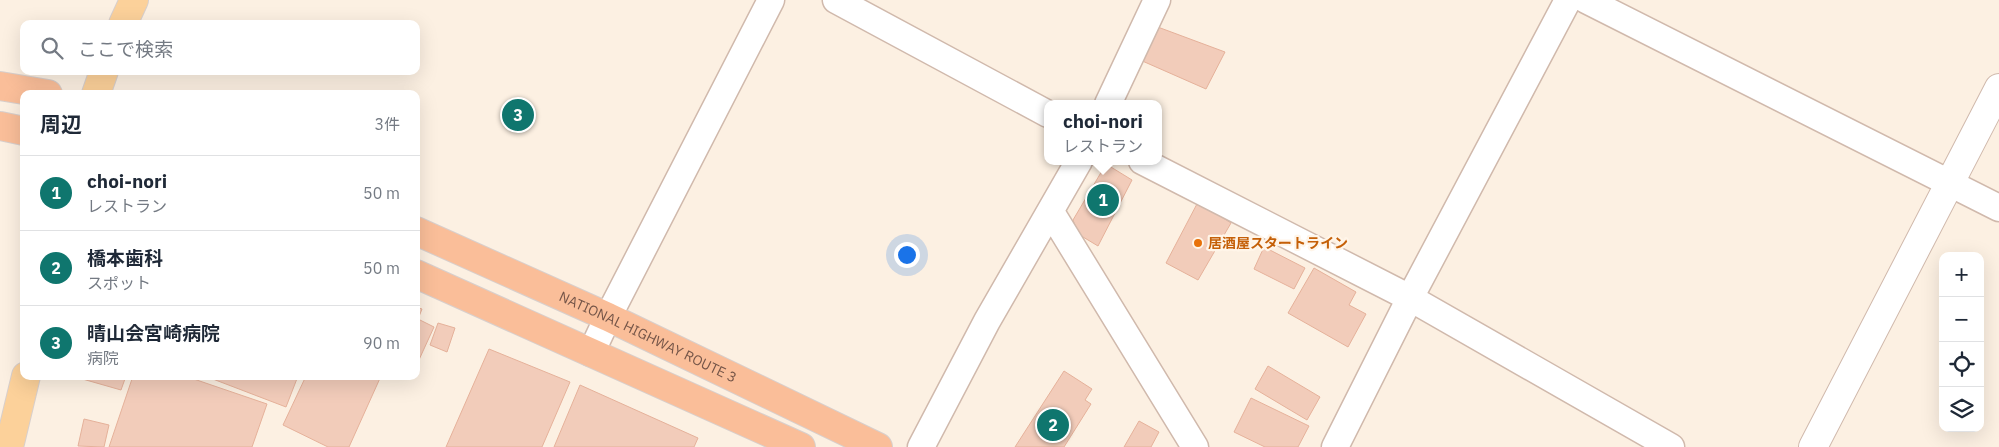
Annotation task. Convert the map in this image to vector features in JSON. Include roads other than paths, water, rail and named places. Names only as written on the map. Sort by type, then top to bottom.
[{"type":"highway","points":[[0,86],[24,90]]},
{"type":"highway","points":[[0,126],[20,130]]},
{"type":"highway","name":"NATIONAL HIGHWAY ROUTE 3","points":[[420,233],[608,317],[878,447]]},
{"type":"highway","points":[[420,276],[801,447]]},
{"type":"main road","points":[[125,20],[134,0]]},
{"type":"main road","points":[[97,90],[103,75]]},
{"type":"main road","points":[[9,447],[25,380]]},
{"type":"street","points":[[591,353],[771,0]]},
{"type":"street","points":[[836,0],[1044,112]]},
{"type":"street","points":[[1110,100],[1157,0]]},
{"type":"street","points":[[1335,447],[1410,298],[1568,0]]},
{"type":"street","points":[[1586,0],[1999,208]]},
{"type":"street","points":[[1813,447],[1999,88]]},
{"type":"street","points":[[921,447],[987,321],[1077,165]]},
{"type":"street","points":[[1150,165],[1410,298],[1671,447]]},
{"type":"street","points":[[1051,212],[1195,447]]},
{"type":"place","name":"晴山会宮崎病院","points":[[518,115]]},
{"type":"place","name":"choi-nori","points":[[1103,200]]},
{"type":"place","name":"居酒屋スタートライン","points":[[1198,243]]},
{"type":"place","name":"橋本歯科","points":[[1053,425]]}]
